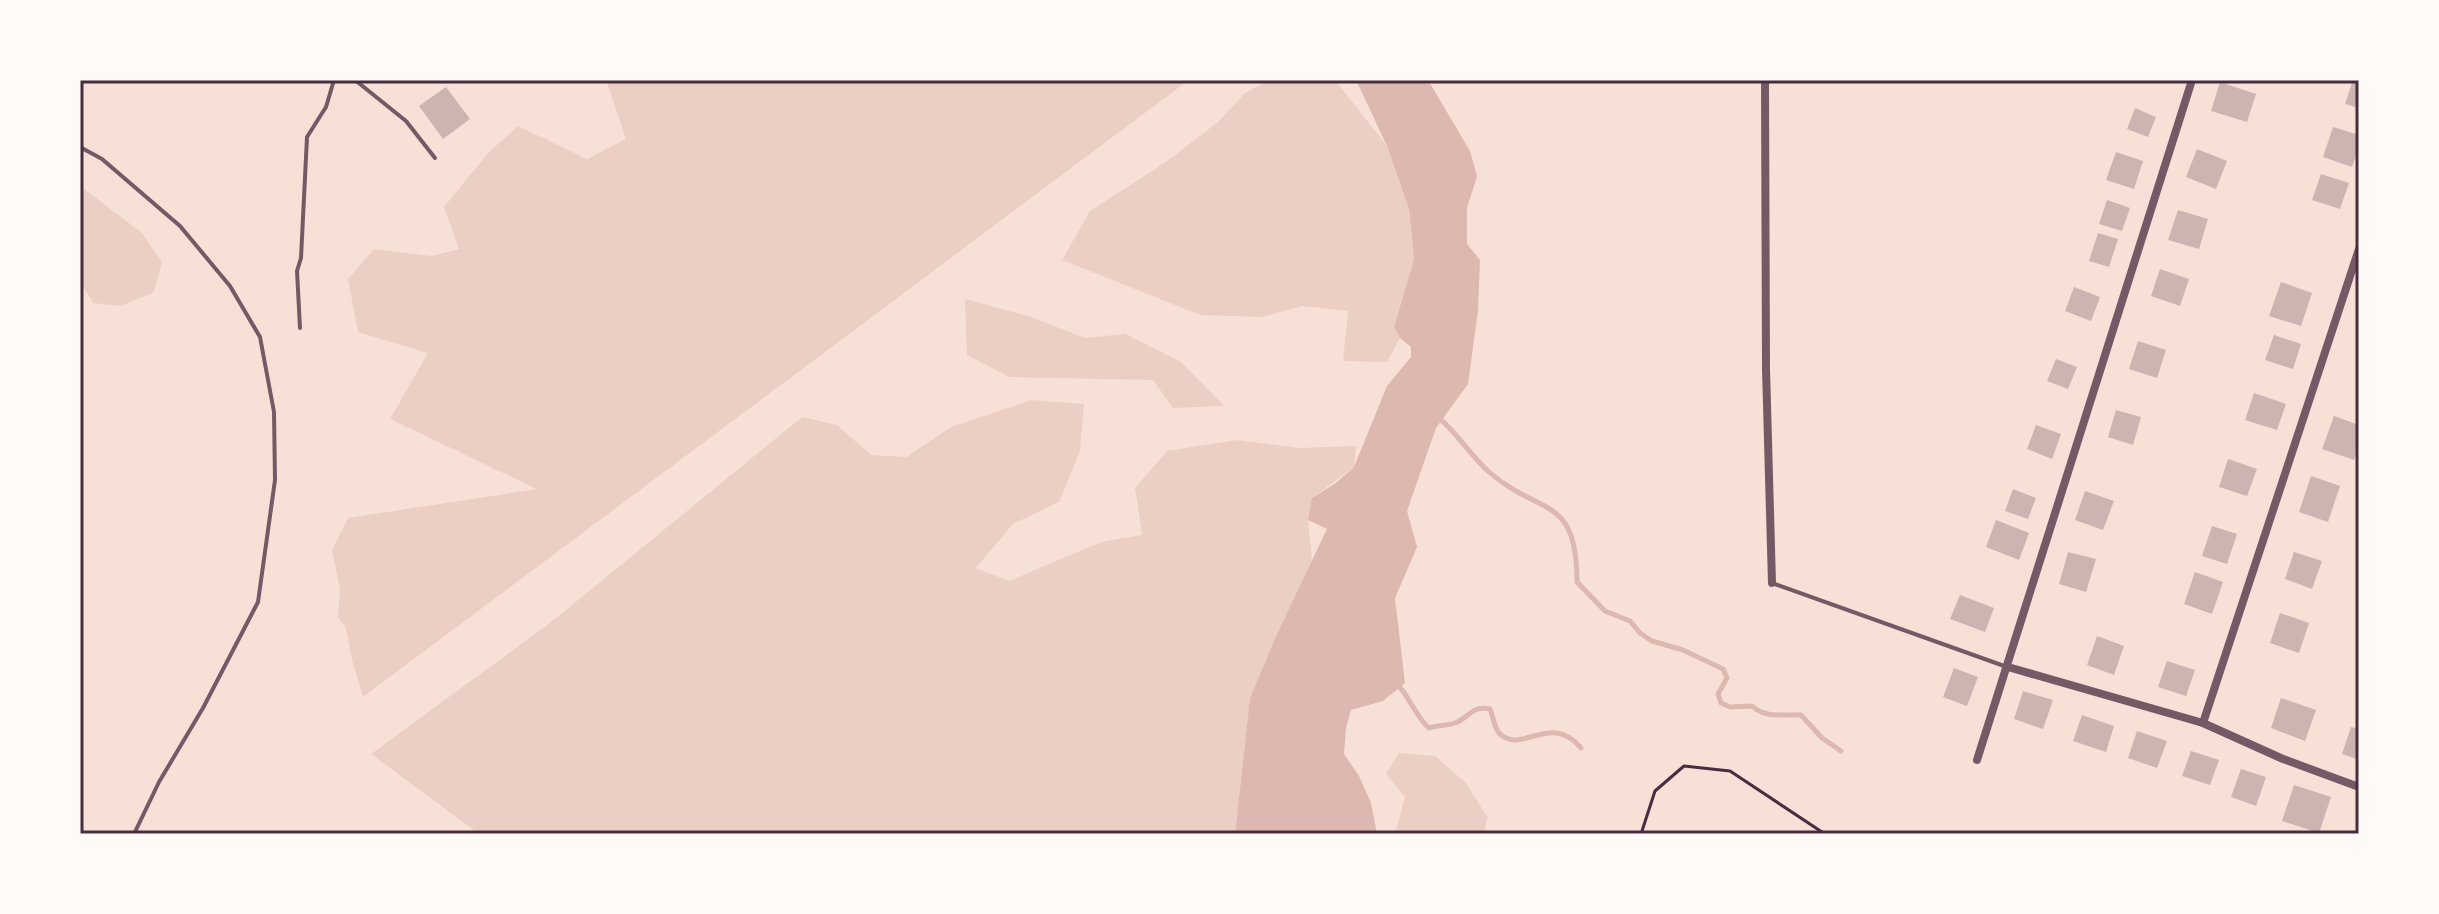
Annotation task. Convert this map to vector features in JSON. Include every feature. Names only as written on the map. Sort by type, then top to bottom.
[{"type":"street","points":[[1765,80],[1766,369],[1772,583]]},
{"type":"street","points":[[1977,760],[2192,80]]},
{"type":"street","points":[[2203,723],[2359,249]]},
{"type":"street","points":[[2008,667],[2203,723],[2283,759],[2359,787]]},
{"type":"lane","points":[[300,328],[297,271],[301,258],[307,137],[326,107],[334,80]]},
{"type":"lane","points":[[355,80],[406,121],[435,158]]},
{"type":"lane","points":[[80,147],[102,159],[180,226],[230,286],[260,337],[274,412],[275,480],[258,602],[203,708],[159,782],[134,834]]},
{"type":"lane","points":[[1772,583],[2008,667]]},
{"type":"path","points":[[1641,834],[1655,791],[1684,766],[1730,771],[1825,834]]},
{"type":"shaded area","points":[[606,80],[1189,80],[363,697],[346,628],[338,617],[340,589],[332,550],[348,518],[537,489],[390,419],[428,353],[358,332],[348,279],[374,249],[431,256],[459,249],[444,207],[488,153],[518,126],[587,159],[626,139]]},
{"type":"shaded area","points":[[1270,80],[1335,80],[1387,146],[1409,209],[1414,259],[1394,327],[1400,338],[1387,362],[1343,361],[1348,311],[1302,306],[1263,317],[1200,315],[1062,260],[1090,211],[1166,162],[1218,122],[1245,93]]},
{"type":"shaded area","points":[[1356,80],[1428,80],[1470,151],[1477,176],[1467,208],[1467,244],[1480,260],[1478,311],[1468,384],[1436,428],[1407,511],[1417,547],[1395,598],[1405,683],[1383,701],[1351,710],[1346,728],[1344,754],[1359,776],[1371,803],[1377,834],[1235,834],[1250,698],[1327,529],[1308,520],[1312,498],[1354,467],[1387,386],[1411,357],[1411,347],[1400,338],[1394,327],[1414,259],[1409,209],[1387,146]]},
{"type":"shaded area","points":[[84,189],[142,233],[162,262],[154,292],[121,306],[93,303],[80,281],[80,194]]},
{"type":"shaded area","points":[[965,299],[1031,317],[1085,338],[1125,334],[1181,362],[1224,406],[1173,408],[1153,380],[1009,377],[967,355]]},
{"type":"shaded area","points":[[1031,400],[1084,404],[1080,451],[1059,502],[1013,524],[976,568],[1009,581],[1101,542],[1142,535],[1135,488],[1167,451],[1237,440],[1300,448],[1356,446],[1354,467],[1312,498],[1308,520],[1312,561],[1250,698],[1235,834],[479,834],[371,754],[550,623],[802,417],[837,425],[871,455],[906,457],[951,427]]},
{"type":"shaded area","points":[[1399,753],[1435,756],[1465,782],[1488,818],[1483,834],[1395,834],[1405,797],[1386,774]]},
{"type":"building","points":[[2353,80],[2359,80],[2359,108],[2345,104]]},
{"type":"building","points":[[2220,82],[2256,94],[2247,122],[2211,111]]},
{"type":"building","points":[[446,87],[470,119],[443,139],[419,106]]},
{"type":"building","points":[[2135,108],[2156,117],[2148,137],[2127,129]]},
{"type":"building","points":[[2333,127],[2359,135],[2359,147],[2352,167],[2323,157]]},
{"type":"building","points":[[2197,149],[2227,161],[2216,189],[2186,177]]},
{"type":"building","points":[[2116,152],[2143,161],[2134,189],[2106,180]]},
{"type":"building","points":[[2321,174],[2349,183],[2340,209],[2312,200]]},
{"type":"building","points":[[2107,200],[2130,208],[2122,231],[2099,224]]},
{"type":"building","points":[[2178,210],[2208,219],[2199,249],[2168,240]]},
{"type":"building","points":[[2098,233],[2118,239],[2109,267],[2089,261]]},
{"type":"building","points":[[2160,269],[2189,279],[2180,306],[2151,296]]},
{"type":"building","points":[[2281,282],[2312,293],[2301,326],[2269,316]]},
{"type":"building","points":[[2074,287],[2100,297],[2091,321],[2065,311]]},
{"type":"building","points":[[2274,335],[2301,344],[2293,369],[2265,360]]},
{"type":"building","points":[[2138,341],[2166,350],[2157,378],[2129,369]]},
{"type":"building","points":[[2056,359],[2077,367],[2068,389],[2047,381]]},
{"type":"building","points":[[2254,393],[2286,404],[2277,430],[2245,420]]},
{"type":"building","points":[[2116,410],[2141,417],[2133,445],[2108,437]]},
{"type":"building","points":[[2334,416],[2359,425],[2359,445],[2354,460],[2322,449]]},
{"type":"building","points":[[2036,425],[2061,434],[2052,459],[2027,449]]},
{"type":"building","points":[[2228,459],[2257,469],[2247,496],[2219,487]]},
{"type":"building","points":[[2311,476],[2340,486],[2328,522],[2299,512]]},
{"type":"building","points":[[2013,489],[2036,498],[2028,519],[2005,511]]},
{"type":"building","points":[[2085,491],[2114,501],[2103,530],[2075,520]]},
{"type":"building","points":[[1996,520],[2029,533],[2019,560],[1986,547]]},
{"type":"building","points":[[2212,526],[2237,534],[2227,564],[2202,556]]},
{"type":"building","points":[[2068,552],[2096,559],[2086,592],[2059,584]]},
{"type":"building","points":[[2294,552],[2322,561],[2312,589],[2285,579]]},
{"type":"building","points":[[2195,572],[2223,582],[2212,614],[2184,604]]},
{"type":"building","points":[[1960,595],[1994,608],[1985,632],[1950,619]]},
{"type":"building","points":[[2280,613],[2309,623],[2299,653],[2270,643]]},
{"type":"building","points":[[2097,636],[2124,646],[2114,675],[2087,665]]},
{"type":"building","points":[[2167,661],[2195,670],[2186,696],[2158,687]]},
{"type":"building","points":[[1954,668],[1978,677],[1967,706],[1943,697]]},
{"type":"building","points":[[2023,691],[2053,700],[2043,729],[2014,719]]},
{"type":"building","points":[[2281,698],[2316,710],[2305,741],[2271,728]]},
{"type":"building","points":[[2082,715],[2114,726],[2106,752],[2073,741]]},
{"type":"building","points":[[2351,727],[2359,729],[2359,760],[2342,754]]},
{"type":"building","points":[[2137,731],[2167,741],[2157,768],[2128,758]]},
{"type":"building","points":[[2191,751],[2219,760],[2210,785],[2182,776]]},
{"type":"building","points":[[2241,769],[2266,777],[2256,806],[2231,797]]},
{"type":"building","points":[[2294,785],[2331,797],[2319,833],[2282,821]]},
{"type":"waterway","points":[[1439,418],[1489,472],[1563,520],[1571,534],[1577,582],[1605,611],[1630,621],[1652,641],[1683,650],[1723,669],[1727,678],[1718,694],[1721,703],[1730,707],[1752,706],[1769,714],[1801,715],[1822,738],[1841,751]]},
{"type":"waterway","points":[[1398,685],[1429,728],[1455,723],[1484,708],[1490,709],[1497,731],[1508,739],[1559,733],[1581,748]]}]
